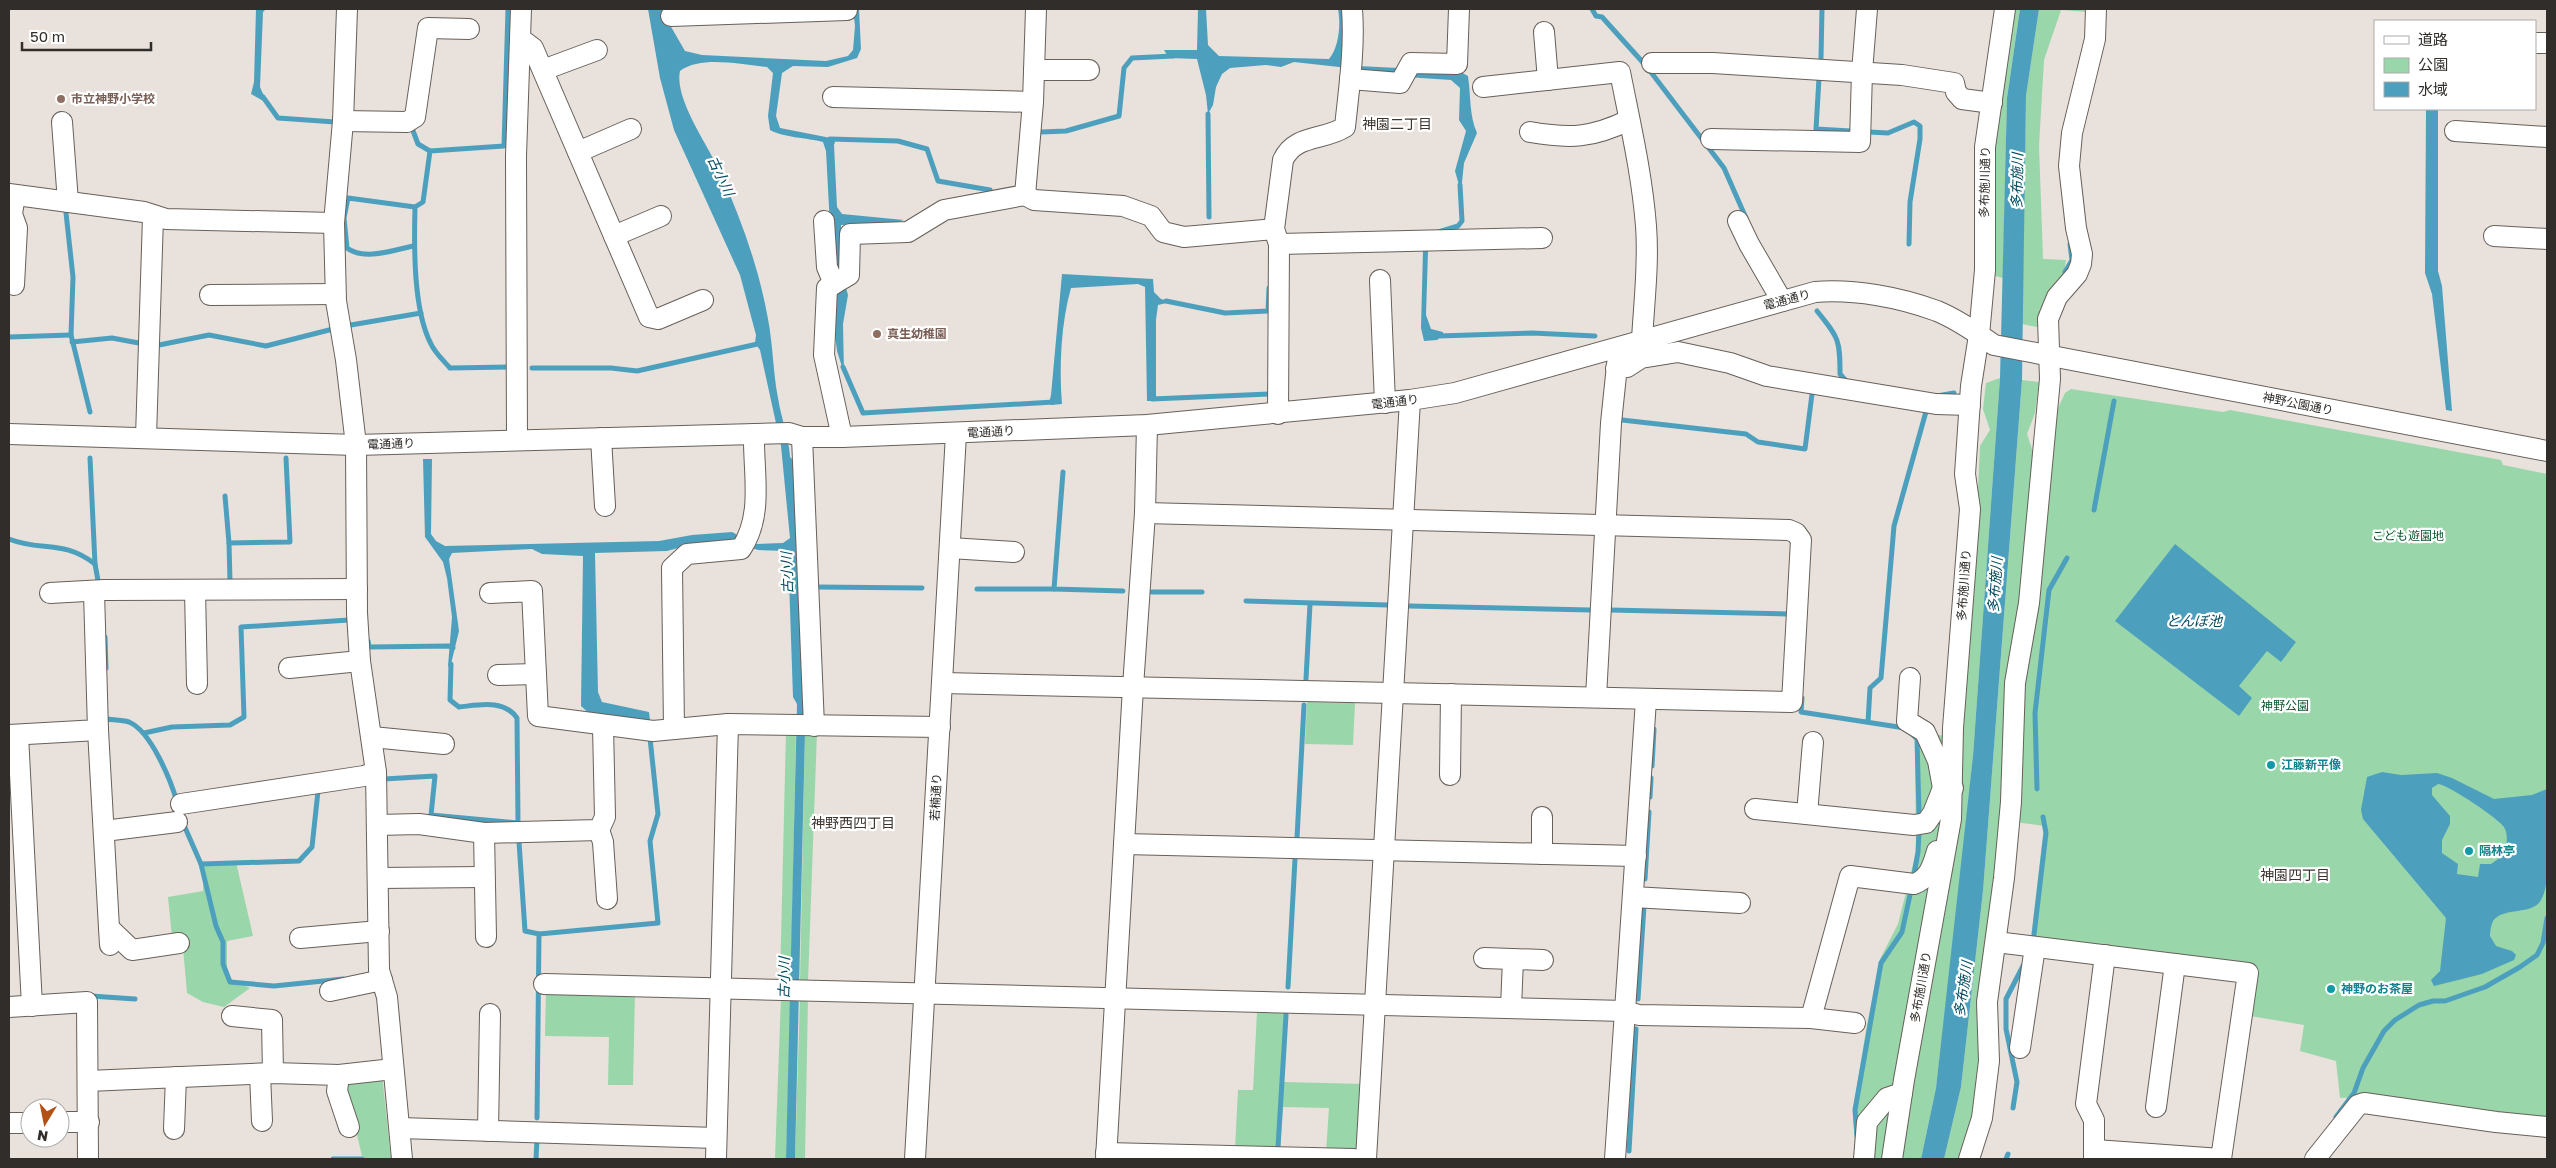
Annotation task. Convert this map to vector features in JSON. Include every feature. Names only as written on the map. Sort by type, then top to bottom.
[{"type":"street","points":[[347,9],[343,121],[334,223],[335,294],[356,445],[357,589],[360,661],[376,772],[379,878],[379,970],[377,982],[387,997],[402,1159]]},
{"type":"street","points":[[517,440],[516,156],[521,9]]},
{"type":"street","points":[[1025,195],[1034,70],[1036,9]]},
{"type":"street","points":[[1278,414],[1277,236],[1282,160],[1287,151],[1296,142],[1337,132],[1345,127],[1353,28],[1352,9]]},
{"type":"street","points":[[1350,71],[1400,84],[1410,63],[1456,64],[1459,9]]},
{"type":"street","points":[[1711,139],[1860,142],[1862,72],[1868,9]]},
{"type":"street","name":"多布施川通り","points":[[1892,1159],[1951,819],[1948,788],[1970,509],[1965,474],[1970,405],[1980,335],[1985,270],[1985,147],[2005,9]]},
{"type":"street","points":[[1969,1159],[1982,1118],[1990,1060],[1987,1002],[1996,942],[2011,802],[2016,683],[2029,603],[2050,378],[2048,319],[2057,297],[2077,274],[2081,264],[2082,254],[2076,228],[2069,166],[2072,133],[2095,39],[2096,9]]},
{"type":"street","points":[[683,13],[847,10]]},
{"type":"street","points":[[343,121],[407,122],[415,117],[428,28],[470,30]]},
{"type":"street","points":[[1544,32],[1548,80]]},
{"type":"street","points":[[521,39],[533,48],[649,317],[658,319],[703,300]]},
{"type":"street","points":[[543,70],[597,50]]},
{"type":"street","points":[[1652,63],[1713,63],[1862,72],[1946,80],[1954,83],[1956,92],[1962,99],[1992,103]]},
{"type":"street","points":[[1034,70],[1089,70]]},
{"type":"street","points":[[1484,87],[1620,72],[1646,226],[1648,280],[1642,340]]},
{"type":"street","points":[[832,97],[1032,102]]},
{"type":"street","points":[[1530,132],[1559,137],[1603,133],[1629,120]]},
{"type":"street","points":[[62,122],[68,202]]},
{"type":"street","points":[[578,152],[631,129]]},
{"type":"street","points":[[2455,131],[2547,137]]},
{"type":"street","points":[[14,286],[17,228],[12,214],[12,194],[144,212],[153,217],[166,219],[334,223]]},
{"type":"street","points":[[842,437],[824,355],[827,288],[841,279],[850,234],[908,232],[944,210],[1025,195],[1034,200],[1123,206],[1150,216],[1163,232],[1184,237],[1277,236],[1426,242],[1463,238],[1542,238]]},
{"type":"street","points":[[614,236],[660,216]]},
{"type":"street","points":[[146,437],[151,346],[151,225],[153,217]]},
{"type":"street","points":[[824,221],[827,267],[841,279]]},
{"type":"street","points":[[1738,221],[1748,244],[1782,301]]},
{"type":"street","points":[[2494,236],[2547,239]]},
{"type":"street","points":[[1380,280],[1385,403]]},
{"type":"street","name":"電通通り","points":[[9,434],[356,445],[779,434],[842,437],[1147,425],[1385,403],[1455,393],[1815,292],[1844,290],[1902,301],[1939,312],[1994,345],[2049,357]]},
{"type":"street","points":[[210,294],[335,294]]},
{"type":"street","points":[[1596,697],[1605,524],[1619,346]]},
{"type":"street","points":[[1616,368],[1627,367],[1641,358],[1678,352],[1730,363],[1767,376],[1936,404],[1970,405]]},
{"type":"street","name":"神野公園通り","points":[[2049,357],[2547,451]]},
{"type":"street","points":[[1366,1159],[1410,400]]},
{"type":"street","points":[[1147,425],[1146,512],[1133,687],[1106,1156],[1354,1159]]},
{"type":"street","points":[[674,729],[672,568],[687,554],[745,543],[752,526],[756,483],[779,434]]},
{"type":"street","points":[[779,434],[814,726]]},
{"type":"street","name":"若楠通り","points":[[915,1159],[926,993],[956,434]]},
{"type":"street","points":[[601,438],[605,506]]},
{"type":"street","points":[[943,683],[1792,702],[1801,540],[1796,533],[1789,530],[1146,512]]},
{"type":"street","points":[[950,548],[1014,552]]},
{"type":"street","points":[[50,593],[357,589]]},
{"type":"street","points":[[195,590],[197,684]]},
{"type":"street","points":[[99,591],[98,730],[110,937],[132,950],[179,943]]},
{"type":"street","points":[[490,593],[532,591],[538,716],[603,726],[653,731],[728,724],[940,727]]},
{"type":"street","points":[[289,668],[360,661]]},
{"type":"street","points":[[498,676],[536,674]]},
{"type":"street","points":[[1910,678],[1907,721],[1925,732],[1948,788],[1926,823],[1926,853],[1921,881]]},
{"type":"street","points":[[1450,775],[1452,694]]},
{"type":"street","points":[[1614,1159],[1622,1029],[1626,1011],[1646,700]]},
{"type":"street","points":[[716,1159],[719,988],[728,724]]},
{"type":"street","points":[[603,726],[605,817],[600,830],[604,842],[607,899]]},
{"type":"street","points":[[32,1006],[13,735],[98,730]]},
{"type":"street","points":[[372,738],[444,744]]},
{"type":"street","points":[[1807,814],[1813,742]]},
{"type":"street","points":[[104,832],[179,813],[376,772]]},
{"type":"street","points":[[1755,809],[1914,825],[1926,823]]},
{"type":"street","points":[[1542,817],[1542,854]]},
{"type":"street","points":[[1811,1018],[1850,876],[1914,884],[1921,881],[1931,870],[1941,837],[1951,819]]},
{"type":"street","points":[[376,825],[419,824],[484,833],[600,830]]},
{"type":"street","points":[[484,833],[486,937]]},
{"type":"street","points":[[1124,844],[1636,856]]},
{"type":"street","points":[[379,878],[484,877]]},
{"type":"street","points":[[1633,897],[1740,903]]},
{"type":"street","points":[[300,938],[379,931]]},
{"type":"street","points":[[1996,942],[2105,955],[2248,973],[2221,1159],[2094,1154],[2094,1120],[2086,1104],[2105,955]]},
{"type":"street","points":[[2020,1048],[2035,947]]},
{"type":"street","points":[[1484,958],[1543,960]]},
{"type":"street","points":[[1511,1008],[1513,959]]},
{"type":"street","points":[[2156,1107],[2175,964]]},
{"type":"street","points":[[330,991],[377,982]]},
{"type":"street","points":[[544,984],[1626,1011],[1639,1015],[1811,1018],[1855,1023]]},
{"type":"street","points":[[9,1007],[87,1002],[88,1159]]},
{"type":"street","points":[[488,1131],[490,1014]]},
{"type":"street","points":[[232,1016],[272,1020],[262,1121]]},
{"type":"street","points":[[88,1081],[266,1074],[339,1075],[393,1069]]},
{"type":"street","points":[[339,1075],[337,1091],[349,1127]]},
{"type":"street","points":[[174,1129],[176,1077]]},
{"type":"street","points":[[1864,1159],[1867,1122],[1887,1098],[1902,1093]]},
{"type":"street","points":[[2316,1159],[2358,1105],[2364,1103],[2496,1122],[2547,1126]]},
{"type":"street","points":[[70,1122],[89,1122]]},
{"type":"street","points":[[400,1128],[716,1138]]},
{"type":"green space","points":[[2012,9],[2020,9],[2007,98],[2003,278],[1995,276],[1991,147]]},
{"type":"green space","points":[[2039,9],[2087,9],[2087,12],[2061,10],[2044,60],[2039,146],[2043,259],[2066,260],[2062,286],[2042,328],[2022,324],[2026,96]]},
{"type":"green space","points":[[2000,378],[1973,756],[1960,888],[1936,1088],[1921,1159],[1898,1159],[1960,738],[1980,446],[1990,430],[1983,409],[1986,383]]},
{"type":"green space","points":[[2022,380],[2039,382],[2035,413],[2027,434],[2033,452],[2005,793],[1976,1108],[1962,1159],[1944,1159],[1961,1087],[1983,891]]},
{"type":"green space","name":"神野公園","points":[[2071,389],[2223,412],[2230,410],[2501,460],[2503,465],[2547,474],[2547,1122],[2359,1097],[2340,1098],[2336,1061],[2300,1051],[2304,1025],[2250,1016],[2256,967],[2031,938],[2044,826],[2015,822],[2021,692],[2057,410],[2065,393]]},
{"type":"green space","points":[[1307,702],[1355,703],[1353,745],[1305,744]]},
{"type":"green space","points":[[1905,726],[1947,737],[1942,844],[1881,1159],[1854,1159],[1853,1110],[1880,959],[1898,924],[1916,853],[1915,740],[1903,729]]},
{"type":"green space","points":[[786,732],[796,732],[791,982],[780,981]]},
{"type":"green space","points":[[805,732],[817,732],[808,982],[800,982]]},
{"type":"green space","points":[[204,862],[236,862],[253,936],[227,941],[227,968],[231,979],[250,988],[224,1007],[203,1002],[187,993],[182,936],[172,937],[168,897],[203,891]]},
{"type":"green space","points":[[546,990],[635,992],[633,1085],[608,1085],[609,1037],[545,1036]]},
{"type":"green space","points":[[781,997],[791,997],[786,1159],[775,1159]]},
{"type":"green space","points":[[800,997],[808,997],[805,1159],[795,1159]]},
{"type":"green space","points":[[1257,1012],[1288,1013],[1284,1082],[1363,1084],[1359,1145],[1350,1152],[1326,1152],[1329,1108],[1283,1107],[1280,1150],[1235,1149],[1238,1090],[1253,1090]]},
{"type":"green space","points":[[382,1074],[391,1159],[366,1159],[362,1156],[344,1079]]},
{"type":"water","points":[[256,9],[266,9],[263,12],[260,87],[267,103],[251,94],[254,82]]},
{"type":"water","name":"古小川","points":[[648,9],[664,9],[670,25],[685,51],[702,55],[826,61],[848,56],[853,50],[855,26],[853,9],[859,9],[861,49],[857,58],[828,67],[793,66],[782,73],[776,116],[780,128],[836,139],[834,145],[837,207],[842,214],[904,220],[890,224],[841,225],[841,270],[848,295],[843,324],[844,373],[837,351],[833,317],[838,289],[830,226],[826,151],[823,142],[788,136],[770,130],[768,116],[773,73],[767,67],[710,62],[689,66],[680,71],[682,95],[687,108],[720,172],[754,262],[768,319],[779,405],[790,457],[796,463],[805,732],[795,1159],[786,1159],[797,704],[793,697],[788,551],[758,550],[731,541],[689,545],[667,551],[595,553],[598,692],[602,702],[649,712],[650,720],[648,722],[592,716],[581,706],[583,556],[542,554],[532,549],[452,553],[449,559],[459,631],[450,668],[448,666],[452,617],[447,578],[443,562],[425,537],[423,459],[432,459],[431,534],[436,541],[445,546],[659,541],[692,535],[732,532],[755,544],[783,543],[790,538],[781,446],[760,350],[755,343],[756,335],[740,275],[674,130],[660,78]]},
{"type":"water","points":[[1198,9],[1206,9],[1208,45],[1219,56],[1329,59],[1335,48],[1338,35],[1338,9],[1345,9],[1358,66],[1459,71],[1468,76],[1471,112],[1477,133],[1464,163],[1461,192],[1455,171],[1466,131],[1459,120],[1460,88],[1451,80],[1361,74],[1339,67],[1294,62],[1281,67],[1266,65],[1230,68],[1222,74],[1216,87],[1213,105],[1208,114],[1206,95],[1197,59],[1169,58],[1164,50],[1197,50]]},
{"type":"water","name":"多布施川","points":[[2020,9],[2039,9],[2026,96],[2022,380],[1983,891],[1961,1087],[1944,1159],[1921,1159],[1936,1088],[1973,756],[2000,378],[2007,98]]},
{"type":"water","points":[[2426,110],[2438,110],[2438,271],[2442,286],[2452,411],[2446,410],[2432,294],[2425,273]]},
{"type":"water","points":[[1423,250],[1428,251],[1426,315],[1431,329],[1443,332],[1443,335],[1437,340],[1424,341],[1421,328]]},
{"type":"water","points":[[1062,274],[1153,279],[1154,292],[1161,299],[1171,302],[1158,305],[1156,320],[1156,401],[1147,401],[1145,287],[1138,284],[1071,288],[1065,316],[1062,345],[1062,404],[1051,405],[1049,403]]},
{"type":"water","name":"とんぼ池","points":[[2175,544],[2296,642],[2281,662],[2267,651],[2239,686],[2252,698],[2239,716],[2115,621]]},
{"type":"water","points":[[2382,772],[2401,775],[2437,773],[2452,778],[2494,799],[2532,795],[2547,789],[2548,863],[2545,891],[2537,905],[2525,910],[2498,916],[2493,921],[2491,929],[2490,936],[2496,946],[2512,951],[2516,955],[2514,960],[2482,974],[2434,986],[2431,980],[2440,971],[2446,918],[2363,819],[2361,810],[2367,777]],"holes":[[[2438,784],[2443,785],[2483,809],[2506,830],[2505,854],[2491,864],[2480,864],[2478,877],[2457,874],[2458,864],[2442,853],[2442,840],[2450,824],[2450,816],[2432,795],[2432,788]]]},
{"type":"waterway","points":[[508,9],[504,146],[430,151],[423,202],[415,207],[415,240],[416,277],[421,314],[425,330],[435,351],[450,368],[509,367]]},
{"type":"waterway","points":[[1592,9],[1596,16],[1602,17],[1647,67],[1724,168],[1746,218]]},
{"type":"waterway","points":[[1821,58],[1822,9]]},
{"type":"waterway","points":[[1041,132],[1066,131],[1119,116],[1124,68],[1132,58],[1173,56]]},
{"type":"waterway","points":[[1819,78],[1816,129],[1851,131]]},
{"type":"waterway","points":[[263,97],[278,118],[335,122],[335,118]]},
{"type":"waterway","points":[[1208,114],[1209,217]]},
{"type":"waterway","points":[[1869,132],[1888,133],[1914,122],[1920,126],[1920,139],[1910,202],[1909,244]]},
{"type":"waterway","points":[[412,128],[418,144],[430,151]]},
{"type":"waterway","points":[[830,139],[898,141],[927,149],[938,181],[990,190]]},
{"type":"waterway","points":[[1432,234],[1458,226],[1462,221],[1460,185]]},
{"type":"waterway","points":[[413,246],[370,254],[354,252],[347,248],[344,218],[348,198],[415,207]]},
{"type":"waterway","points":[[66,213],[73,277],[71,335],[90,412]]},
{"type":"waterway","points":[[2065,272],[2072,260],[2070,244]]},
{"type":"waterway","points":[[1166,301],[1225,313],[1268,311],[1269,288]]},
{"type":"waterway","points":[[1817,311],[1830,327],[1837,340],[1840,354],[1840,374],[1847,382]]},
{"type":"waterway","points":[[345,326],[421,313]]},
{"type":"waterway","points":[[154,346],[209,335],[266,346],[337,328]]},
{"type":"waterway","points":[[1438,336],[1532,333],[1595,336]]},
{"type":"waterway","points":[[9,337],[71,335]]},
{"type":"waterway","points":[[72,342],[112,338],[144,344]]},
{"type":"waterway","points":[[532,368],[611,368],[637,371],[762,343]]},
{"type":"waterway","points":[[843,367],[863,413],[1054,402]]},
{"type":"waterway","points":[[1937,396],[1954,393]]},
{"type":"waterway","points":[[1152,399],[1269,394]]},
{"type":"waterway","points":[[1622,420],[1746,434],[1758,442],[1805,449],[1812,394]]},
{"type":"waterway","points":[[2094,510],[2114,401]]},
{"type":"waterway","points":[[1868,722],[1870,688],[1881,678],[1894,526],[1927,408]]},
{"type":"waterway","points":[[90,458],[95,564],[99,586]]},
{"type":"waterway","points":[[226,582],[230,581],[229,543],[290,542],[286,458]]},
{"type":"waterway","points":[[1063,472],[1054,589],[1123,591]]},
{"type":"waterway","points":[[225,496],[229,543]]},
{"type":"waterway","points":[[9,539],[31,545],[73,551],[95,564]]},
{"type":"waterway","points":[[2037,789],[2035,713],[2049,590],[2067,558]]},
{"type":"waterway","points":[[817,587],[922,588]]},
{"type":"waterway","points":[[977,589],[1054,589]]},
{"type":"waterway","points":[[1152,592],[1202,592]]},
{"type":"waterway","points":[[1246,601],[1388,605]]},
{"type":"waterway","points":[[1306,679],[1310,604]]},
{"type":"waterway","points":[[1409,606],[1590,610]]},
{"type":"waterway","points":[[1609,610],[1788,614]]},
{"type":"waterway","points":[[144,733],[172,727],[230,725],[244,717],[241,627],[349,620]]},
{"type":"waterway","points":[[105,637],[106,668]]},
{"type":"waterway","points":[[368,641],[369,647],[449,646],[453,648]]},
{"type":"waterway","points":[[384,779],[435,776],[431,815],[518,823],[517,718],[512,712],[498,706],[459,707],[450,700],[451,664]]},
{"type":"waterway","points":[[1802,698],[1801,712],[1905,728]]},
{"type":"waterway","points":[[1297,838],[1304,705]]},
{"type":"waterway","points":[[105,714],[106,719],[129,722],[145,735],[165,770],[177,802]]},
{"type":"waterway","points":[[1652,766],[1654,729]]},
{"type":"waterway","points":[[1913,735],[1917,739],[1919,813]]},
{"type":"waterway","points":[[537,1118],[539,934],[658,923],[650,841],[658,814],[650,738]]},
{"type":"waterway","points":[[1650,797],[1651,778]]},
{"type":"waterway","points":[[201,864],[299,861],[312,847],[318,791],[321,790]]},
{"type":"waterway","points":[[1645,879],[1649,812]]},
{"type":"waterway","points":[[2034,935],[2046,833],[2043,817]]},
{"type":"waterway","points":[[183,823],[201,864],[216,926],[223,942],[223,964],[230,982],[274,986],[343,979]]},
{"type":"waterway","points":[[1914,874],[1919,832]]},
{"type":"waterway","points":[[519,842],[525,931],[539,934]]},
{"type":"waterway","points":[[1288,987],[1295,859]]},
{"type":"waterway","points":[[1857,1136],[1855,1110],[1881,963],[1902,932],[1910,895]]},
{"type":"waterway","points":[[1638,999],[1644,906]]},
{"type":"waterway","points":[[2336,1117],[2354,1093],[2363,1068],[2384,1031],[2395,1020],[2419,1005],[2433,1001],[2445,1001],[2485,987],[2520,967],[2537,955],[2543,943],[2547,918]]},
{"type":"waterway","points":[[2013,1108],[2017,1082],[2006,1029],[2006,999],[2024,964]]},
{"type":"waterway","points":[[91,996],[135,999]]},
{"type":"waterway","points":[[1278,1147],[1286,1015]]},
{"type":"waterway","points":[[1629,1151],[1636,1029]]},
{"type":"waterway","points":[[536,1159],[537,1139]]},
{"type":"waterway","points":[[2006,1159],[2008,1154]]},
{"type":"waterway","points":[[333,1159],[362,1159]]},
{"type":"place","name":"市立神野小学校","points":[[61,99]]},
{"type":"place","name":"真生幼稚園","points":[[877,334]]},
{"type":"place","name":"江藤新平像","points":[[2271,765]]},
{"type":"place","name":"隔林亭","points":[[2469,851]]},
{"type":"place","name":"神野のお茶屋","points":[[2331,989]]},
{"type":"district","name":"神園二丁目","points":[[1397,124]]},
{"type":"district","name":"神野西四丁目","points":[[853,823]]},
{"type":"district","name":"神園四丁目","points":[[2295,875]]},
{"type":"park label","name":"こども遊園地","points":[[2408,536]]}]
